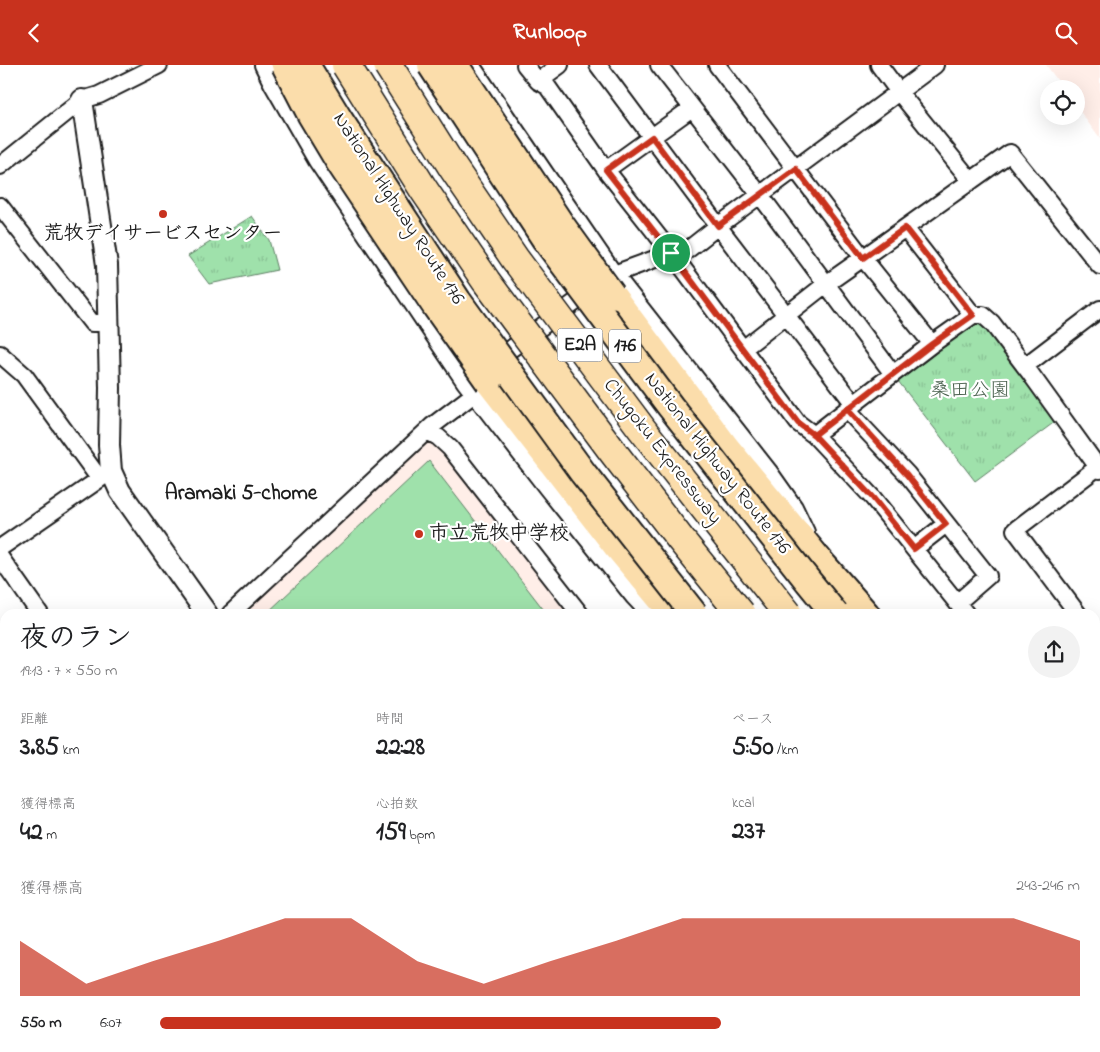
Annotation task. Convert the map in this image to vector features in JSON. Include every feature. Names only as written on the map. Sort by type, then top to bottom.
[{"type":"highway","points":[[285,65],[311,115],[341,165],[436,307],[476,386],[669,609]]},
{"type":"highway","name":"National Highway Route 176","points":[[306,65],[458,301],[583,473],[690,609]]},
{"type":"highway","name":"Chugoku Expressway","points":[[346,65],[424,190],[486,281],[613,452],[737,609]]},
{"type":"highway","name":"Chugoku Expressway","points":[[388,65],[453,168],[515,259],[642,429],[784,609]]},
{"type":"highway","name":"National Highway Route 176","points":[[431,65],[545,239],[670,406],[831,609]]},
{"type":"highway","points":[[455,65],[562,226],[613,284],[726,447],[824,567],[862,609]]},
{"type":"street","points":[[0,166],[82,100],[98,95],[159,65]]},
{"type":"street","points":[[263,65],[272,85],[317,161],[547,488],[645,609]]},
{"type":"street","points":[[471,65],[613,284]]},
{"type":"street","points":[[526,65],[538,81],[546,86],[606,170],[798,423],[814,435],[873,498],[961,608],[988,576],[851,407],[786,315],[598,65]]},
{"type":"street","points":[[538,81],[560,65]]},
{"type":"street","points":[[659,65],[760,195],[893,374]]},
{"type":"street","points":[[717,65],[863,258],[932,344]]},
{"type":"street","points":[[879,65],[971,181]]},
{"type":"street","points":[[235,609],[476,386],[613,284],[673,256],[718,226],[934,65]]},
{"type":"street","points":[[0,548],[105,475],[109,445],[110,388],[107,265],[82,100]]},
{"type":"street","points":[[606,170],[692,108]]},
{"type":"street","points":[[743,349],[826,284],[1010,153],[1100,265]]},
{"type":"street","points":[[0,206],[92,323],[108,323]]},
{"type":"street","points":[[905,228],[973,315]]},
{"type":"street","points":[[1025,366],[1100,309]]},
{"type":"street","points":[[814,435],[932,344],[973,315],[983,315],[992,323],[1025,366],[1099,468],[1015,530],[1074,609]]},
{"type":"street","points":[[0,354],[24,375],[120,491],[203,609]]},
{"type":"street","points":[[427,431],[438,437],[450,448],[576,609]]},
{"type":"street","points":[[914,549],[946,524]]},
{"type":"street","points":[[0,557],[36,609]]},
{"type":"shaded area","points":[[1046,65],[1100,65],[1100,139],[1085,118],[1085,80],[1057,80]]},
{"type":"shaded area","name":"市立荒牧中学校","points":[[427,438],[453,454],[572,609],[244,609]]},
{"type":"green space","points":[[252,216],[269,240],[277,270],[209,284],[188,256]]},
{"type":"green space","name":"桑田公園","points":[[975,324],[984,326],[1056,421],[975,481],[898,381]]},
{"type":"green space","name":"市立荒牧中学校","points":[[429,461],[543,609],[271,609]]},
{"type":"place","name":"荒牧デイサービスセンター","points":[[163,214]]},
{"type":"place","name":"市立荒牧中学校","points":[[419,534]]},
{"type":"district","name":"Aramaki 5-chome","points":[[241,494]]},
{"type":"route","points":[[671,253],[606,170],[652,137],[718,226],[796,169],[863,258],[905,228],[973,315],[932,344],[893,374],[814,435],[873,498],[914,549],[946,524],[907,475],[847,409],[814,435],[798,423],[671,253]]}]
